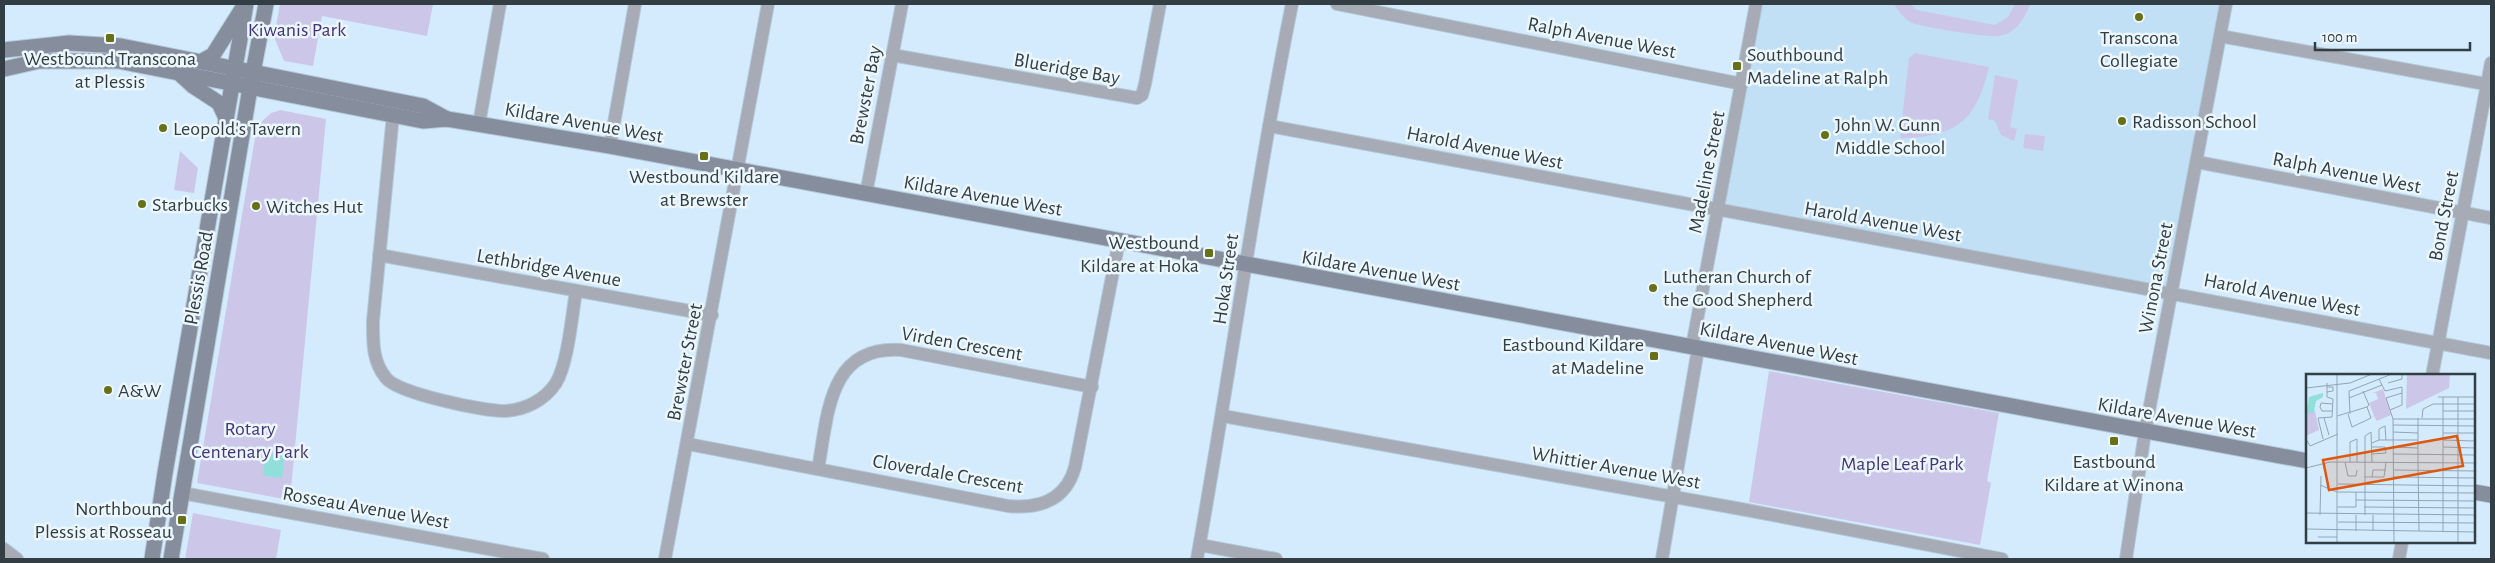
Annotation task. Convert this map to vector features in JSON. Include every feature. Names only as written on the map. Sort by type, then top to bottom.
[{"type":"street","points":[[202,61],[213,55],[246,4]]},
{"type":"street","name":"Plessis Road","points":[[152,559],[165,473],[246,4]]},
{"type":"street","name":"Plessis Road","points":[[171,559],[250,88],[266,4]]},
{"type":"street","points":[[479,124],[500,4]]},
{"type":"street","points":[[610,146],[635,4]]},
{"type":"street","points":[[738,171],[768,4]]},
{"type":"street","name":"Brewster Bay","points":[[866,194],[902,4]]},
{"type":"street","name":"Blueridge Bay","points":[[892,55],[1137,98],[1142,95],[1145,84],[1160,4]]},
{"type":"street","name":"Hoka Street","points":[[1198,559],[1223,416],[1245,265],[1292,4]]},
{"type":"street","name":"Ralph Avenue West","points":[[1337,4],[1742,84]]},
{"type":"street","name":"Madeline Street","points":[[1662,559],[1718,210],[1756,4]]},
{"type":"street","name":"Winona Street","points":[[2126,559],[2145,432],[2226,4]]},
{"type":"street","points":[[2220,36],[2489,84]]},
{"type":"street","name":"Kildare Avenue West","points":[[4,50],[46,44],[121,46],[423,106],[446,119]]},
{"type":"street","name":"Kildare Avenue West","points":[[4,69],[39,61],[118,61],[423,121],[446,119],[610,146],[2306,461]]},
{"type":"street","name":"Bond Street","points":[[2432,374],[2489,84],[2491,62]]},
{"type":"street","points":[[180,74],[193,86],[219,103],[226,118]]},
{"type":"street","points":[[392,115],[372,347],[376,362],[386,379],[398,388],[449,401],[504,411],[522,408],[538,402],[556,383],[563,366],[576,291]]},
{"type":"street","name":"Harold Avenue West","points":[[1269,126],[2171,292],[2491,353]]},
{"type":"street","name":"Ralph Avenue West","points":[[2197,162],[2491,218]]},
{"type":"street","name":"Brewster Street","points":[[665,559],[738,171]]},
{"type":"street","name":"Cloverdale Crescent","points":[[688,444],[1008,506],[1032,506],[1046,502],[1066,489],[1072,480],[1092,387],[1118,241]]},
{"type":"street","name":"Lethbridge Avenue","points":[[379,255],[712,315]]},
{"type":"street","name":"Virden Crescent","points":[[818,469],[830,404],[836,386],[850,365],[865,353],[883,349],[901,350],[1092,387]]},
{"type":"street","name":"Whittier Avenue West","points":[[1223,416],[1672,496],[2002,559]]},
{"type":"street","points":[[2475,492],[2491,496]]},
{"type":"street","name":"Rosseau Avenue West","points":[[182,493],[543,559]]},
{"type":"street","points":[[2399,559],[2402,543]]},
{"type":"street","points":[[1200,545],[1276,559]]},
{"type":"street","points":[[4,549],[17,559]]},
{"type":"shaded area","points":[[1756,4],[2226,4],[2171,292],[1718,210]]},
{"type":"shaded area","points":[[265,453],[285,455],[282,478],[263,476]]},
{"type":"green space","name":"Kiwanis Park","points":[[280,4],[433,4],[427,36],[322,16],[313,66],[284,61],[274,37]]},
{"type":"green space","points":[[1894,4],[1910,4],[1917,10],[1995,25],[2008,17],[2015,4],[2030,4],[2023,19],[2011,32],[1994,36],[1956,32],[1912,23],[1902,15]]},
{"type":"green space","points":[[1915,53],[1989,67],[1976,104],[1962,121],[1953,128],[1941,133],[1900,138],[1909,58]]},
{"type":"green space","points":[[1995,75],[2018,80],[2010,127],[2017,129],[2014,141],[2001,135],[1995,121],[1988,119]]},
{"type":"green space","name":"Rotary Centenary Park","points":[[280,110],[326,119],[290,500],[197,483],[257,126],[271,113]]},
{"type":"green space","points":[[2025,134],[2045,136],[2043,151],[2023,148]]},
{"type":"green space","points":[[180,151],[198,168],[194,193],[174,190]]},
{"type":"green space","name":"Maple Leaf Park","points":[[1769,371],[1999,413],[1987,481],[1991,483],[1980,545],[1749,502]]},
{"type":"green space","name":"Rotary Centenary Park","points":[[193,513],[281,530],[276,559],[185,559]]},
{"type":"place","name":"Transcona Collegiate","points":[[2139,17]]},
{"type":"place","name":"Westbound Transcona at Plessis","points":[[110,38]]},
{"type":"place","name":"Southbound Madeline at Ralph","points":[[1737,66]]},
{"type":"place","name":"Radisson School","points":[[2122,121]]},
{"type":"place","name":"Leopold's Tavern","points":[[163,128]]},
{"type":"place","name":"John W. Gunn Middle School","points":[[1825,135]]},
{"type":"place","name":"Westbound Kildare at Brewster","points":[[704,156]]},
{"type":"place","name":"Starbucks","points":[[142,204]]},
{"type":"place","name":"Witches Hut","points":[[256,206]]},
{"type":"place","name":"Westbound Kildare at Hoka","points":[[1209,253]]},
{"type":"place","name":"Lutheran Church of the Good Shepherd","points":[[1653,288]]},
{"type":"place","name":"Eastbound Kildare at Madeline","points":[[1654,356]]},
{"type":"place","name":"A&W","points":[[108,390]]},
{"type":"place","name":"Eastbound Kildare at Winona","points":[[2114,441]]},
{"type":"place","name":"Northbound Plessis at Rosseau","points":[[182,520]]}]
